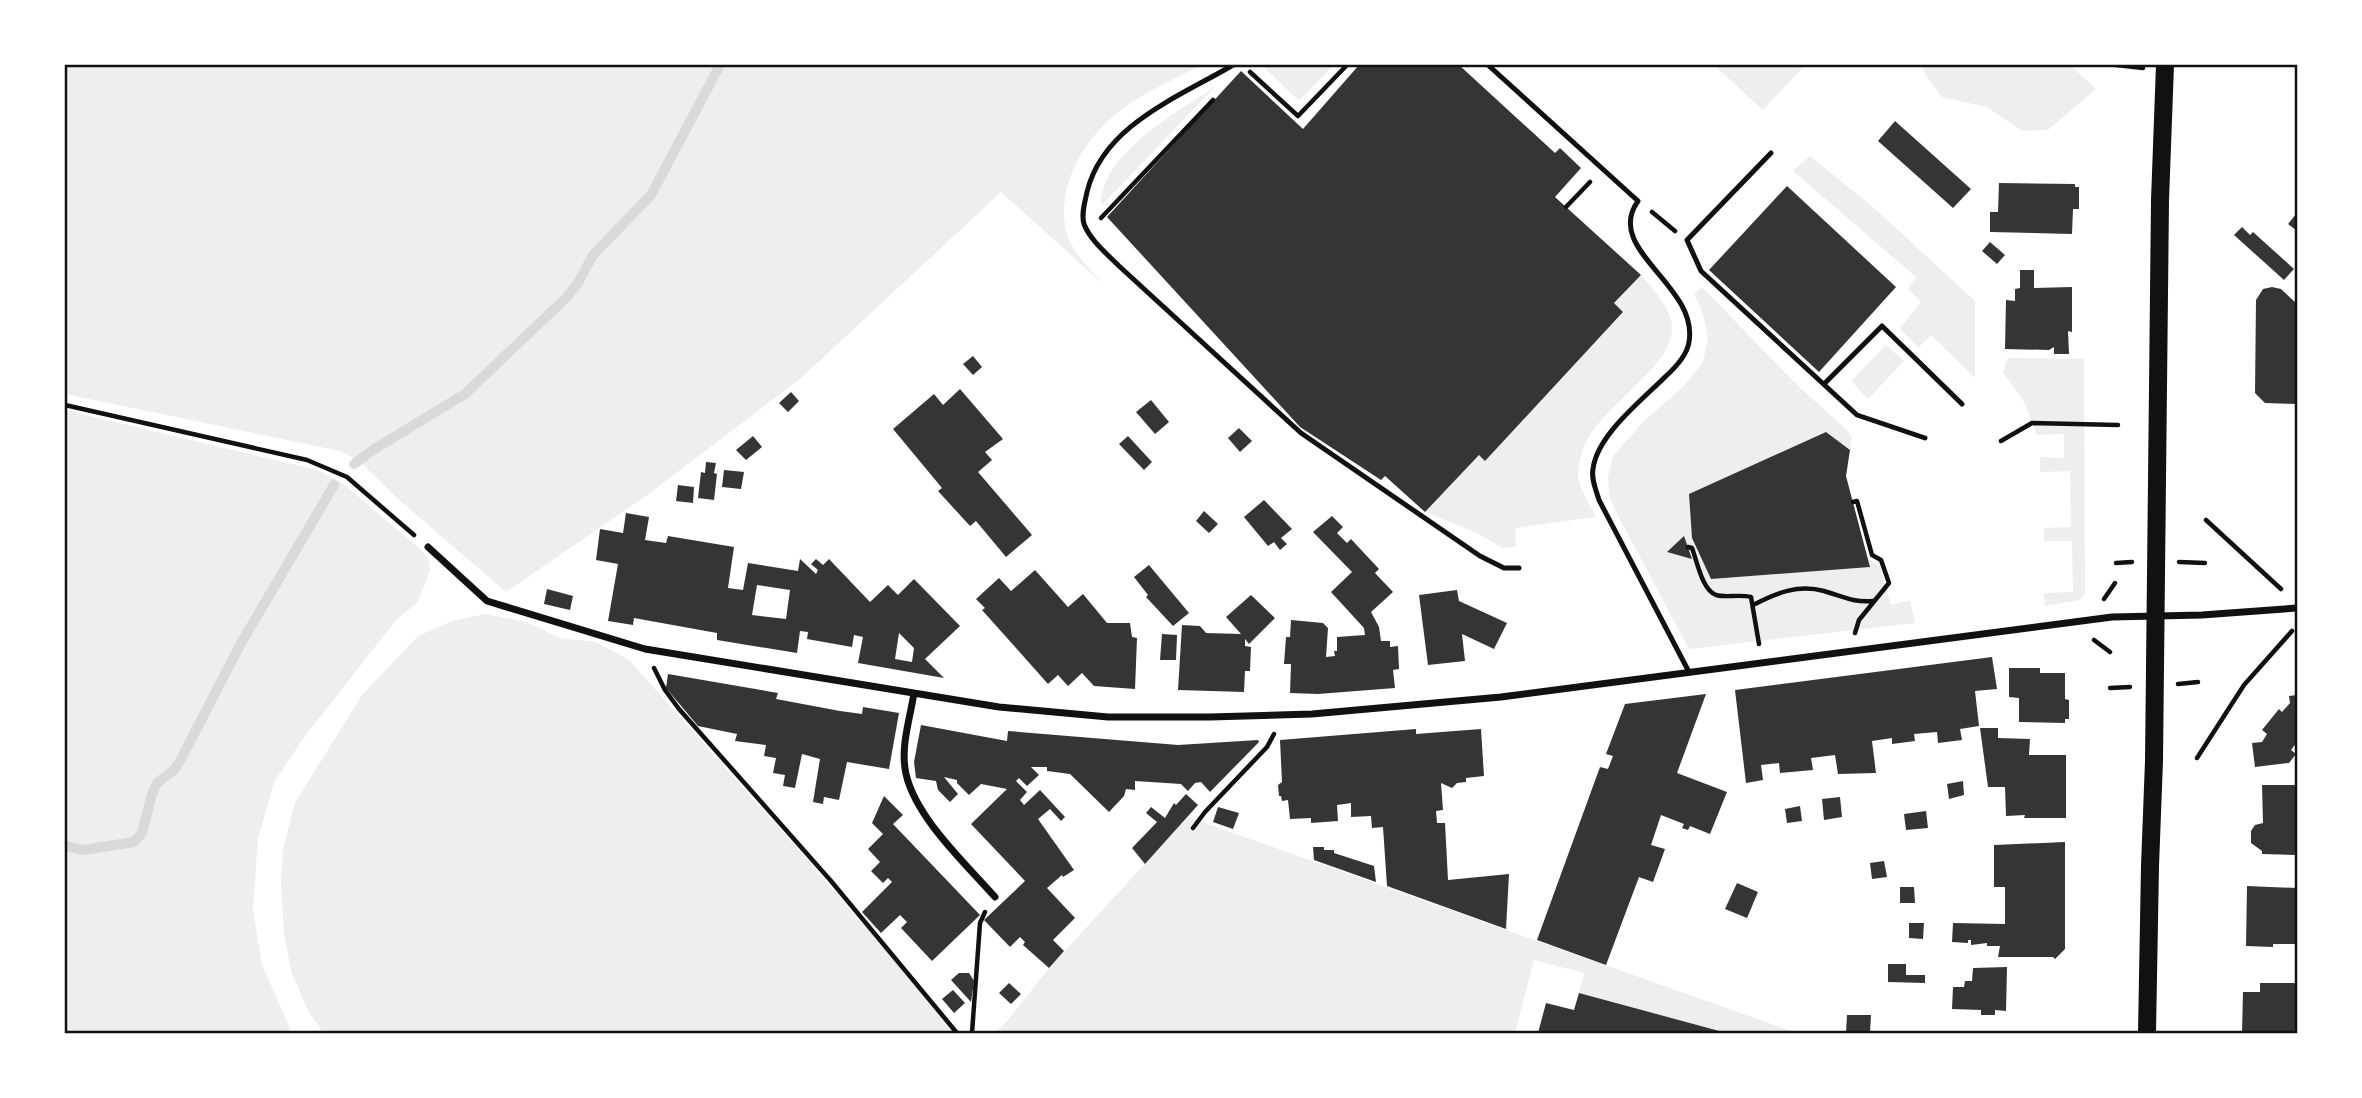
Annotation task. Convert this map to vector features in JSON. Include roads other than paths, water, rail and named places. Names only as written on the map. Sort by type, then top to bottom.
[{"type":"main road","points":[[2147,1033],[2157,616],[2160,200],[2165,65]]},
{"type":"street","points":[[428,547],[486,601],[645,649],[999,706],[1108,717],[1277,715],[1501,696],[2112,617],[2202,615],[2297,608]]},
{"type":"street","points":[[914,693],[905,739],[906,773],[919,808],[995,897]]},
{"type":"lane","points":[[1233,65],[1135,122],[1115,140],[1101,158],[1089,184],[1083,211],[1084,223],[1119,266],[1300,433],[1480,556],[1504,568],[1519,568]]},
{"type":"lane","points":[[1488,65],[1638,201],[1630,215],[1629,227],[1634,245],[1668,283],[1684,311],[1689,343],[1679,364],[1602,443],[1593,468],[1599,500],[1689,673]]},
{"type":"lane","points":[[1771,153],[1687,240],[1702,271],[1857,415],[1925,438]]},
{"type":"lane","points":[[1824,384],[1882,326],[1962,404]]},
{"type":"waterway","points":[[354,464],[465,394],[567,297],[593,255],[651,195],[720,65]]},
{"type":"waterway","points":[[65,846],[83,850],[134,842],[142,833],[157,783],[174,770],[180,761],[240,645],[334,485]]}]
